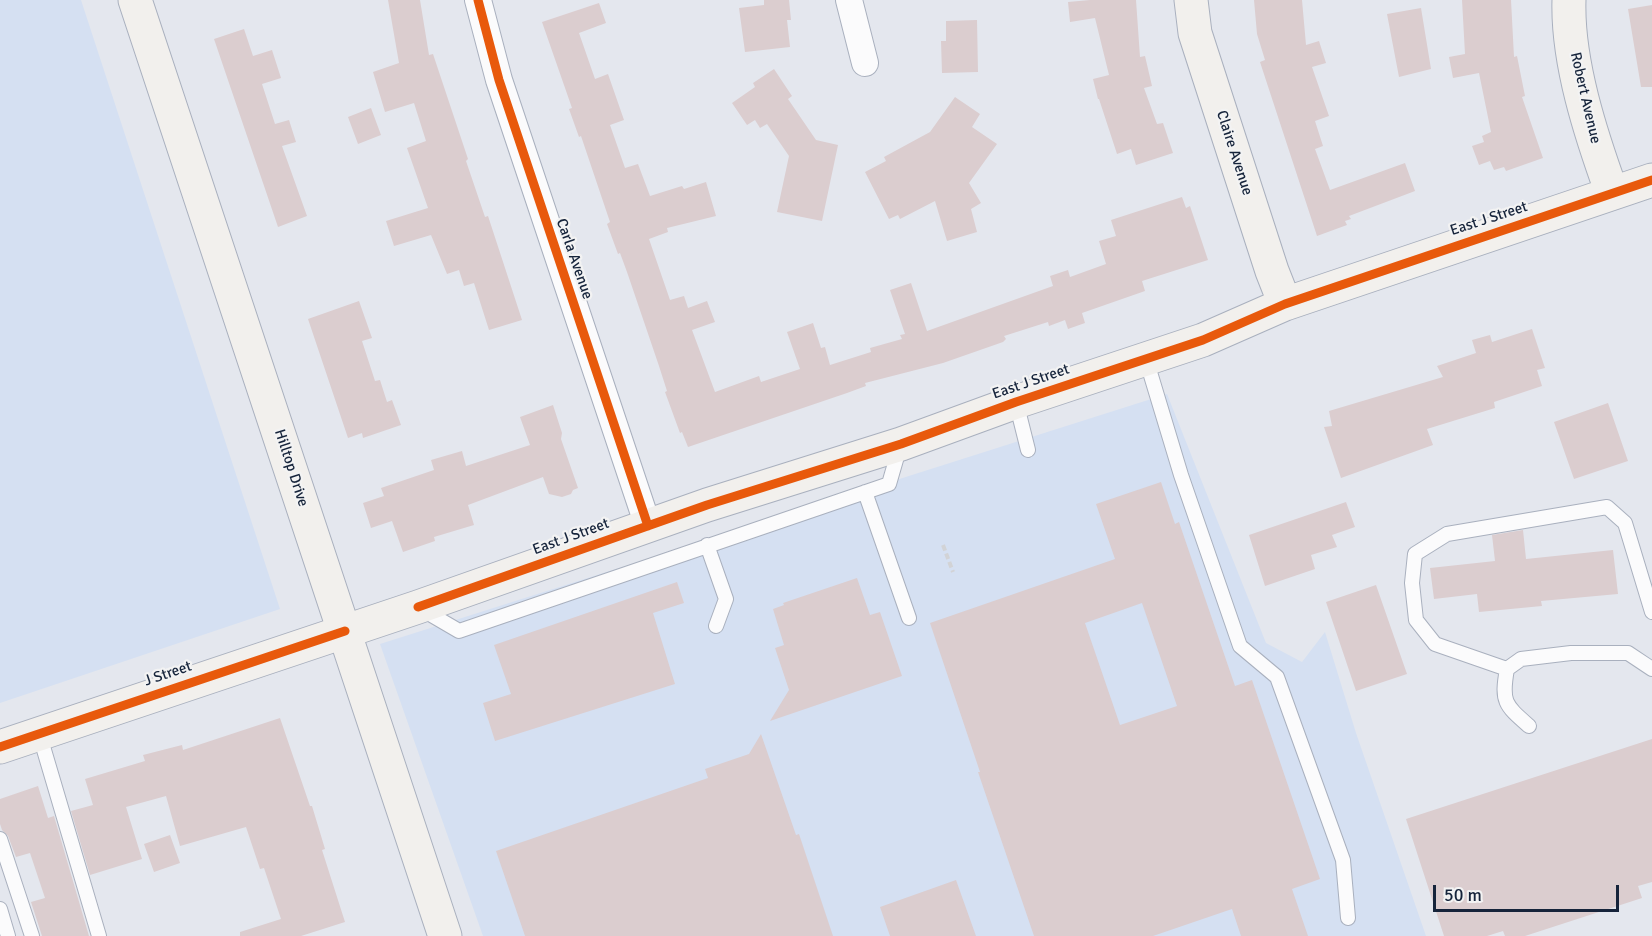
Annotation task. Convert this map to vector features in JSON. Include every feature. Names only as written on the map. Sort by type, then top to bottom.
[{"type":"street","name":"Hilltop Drive","points":[[135,0],[445,936]]},
{"type":"street","name":"Carla Avenue","points":[[478,0],[498,80],[648,526]]},
{"type":"street","points":[[849,0],[865,63]]},
{"type":"street","name":"Claire Avenue","points":[[1191,0],[1194,33],[1272,272],[1285,304]]},
{"type":"street","name":"Robert Avenue","points":[[1569,0],[1568,21],[1583,104],[1612,193]]},
{"type":"street","name":"East J Street","points":[[345,631],[648,526],[901,444],[1016,402],[1203,340],[1285,304],[1652,180]]},
{"type":"street","name":"J Street","points":[[0,747],[345,631]]},
{"type":"lane","points":[[1146,359],[1180,475],[1240,646],[1277,677],[1343,860],[1348,918]]},
{"type":"lane","points":[[1016,402],[1028,450]]},
{"type":"lane","points":[[418,607],[459,631],[889,484],[901,444]]},
{"type":"lane","points":[[865,492],[909,618]]},
{"type":"lane","points":[[1507,669],[1435,644],[1416,620],[1412,583],[1415,554],[1446,534],[1607,507],[1625,523],[1652,612]]},
{"type":"lane","points":[[707,545],[726,599],[716,626]]},
{"type":"lane","points":[[1529,726],[1508,707],[1503,689],[1507,669],[1521,659],[1571,653],[1628,653],[1652,669]]},
{"type":"lane","points":[[39,734],[99,936]]},
{"type":"lane","points":[[0,839],[32,936]]},
{"type":"lane","points":[[0,909],[8,936]]},
{"type":"path","points":[[943,544],[953,572]]},
{"type":"shaded area","points":[[0,0],[81,0],[280,609],[0,703]]},
{"type":"shaded area","points":[[1167,394],[1266,643],[1302,662],[1325,632],[1356,733],[1426,936],[483,936],[380,644]]},
{"type":"building","points":[[388,0],[420,0],[429,55],[433,54],[468,159],[466,161],[485,217],[488,216],[522,320],[489,330],[474,283],[464,286],[459,270],[447,274],[431,235],[394,246],[386,221],[428,208],[407,148],[426,141],[414,103],[385,112],[373,72],[399,63]]},
{"type":"building","points":[[764,0],[789,0],[791,20],[787,20],[790,47],[745,52],[739,8],[764,5]]},
{"type":"building","points":[[1136,0],[1140,57],[1145,56],[1152,86],[1144,88],[1157,124],[1163,123],[1173,153],[1136,165],[1131,149],[1117,154],[1093,79],[1109,75],[1095,18],[1070,22],[1068,2]]},
{"type":"building","points":[[1254,0],[1302,0],[1306,45],[1319,41],[1326,63],[1312,67],[1329,116],[1315,121],[1323,146],[1315,149],[1330,190],[1405,163],[1415,191],[1349,216],[1351,219],[1345,221],[1347,225],[1317,236],[1260,62],[1265,60],[1257,34]]},
{"type":"building","points":[[1462,0],[1511,0],[1514,57],[1517,56],[1525,96],[1522,97],[1543,158],[1506,171],[1504,167],[1494,170],[1490,161],[1479,165],[1472,146],[1484,142],[1482,136],[1491,132],[1479,73],[1453,78],[1449,57],[1465,54]]},
{"type":"building","points":[[599,3],[606,23],[579,33],[595,79],[608,74],[624,120],[610,125],[625,168],[638,164],[650,196],[682,186],[684,189],[706,182],[716,216],[667,228],[668,232],[649,239],[670,300],[684,296],[688,308],[707,301],[715,322],[692,330],[715,392],[759,376],[761,382],[800,369],[787,332],[813,323],[821,348],[825,347],[830,365],[871,352],[870,348],[902,339],[900,335],[905,334],[890,290],[911,283],[927,331],[1053,286],[1050,276],[1068,270],[1070,277],[1106,264],[1099,241],[1116,236],[1111,220],[1182,197],[1186,208],[1190,206],[1208,260],[1142,281],[1145,291],[1082,313],[1085,323],[1068,329],[1065,320],[1049,326],[1048,322],[1004,336],[1006,339],[1003,342],[943,363],[865,383],[866,386],[847,393],[688,447],[682,432],[680,433],[665,392],[667,391],[627,272],[607,224],[610,222],[581,136],[579,137],[569,109],[572,108],[542,22]]},
{"type":"building","points":[[1652,5],[1652,87],[1641,87],[1628,9]]},
{"type":"building","points":[[1421,8],[1431,69],[1399,77],[1387,14]]},
{"type":"building","points":[[977,20],[978,72],[942,73],[941,41],[946,41],[946,21]]},
{"type":"building","points":[[244,29],[253,56],[272,50],[281,78],[262,84],[275,124],[289,120],[296,142],[282,146],[307,216],[278,227],[214,39]]},
{"type":"building","points":[[774,69],[792,96],[788,99],[816,140],[838,145],[822,221],[777,212],[789,156],[767,124],[760,128],[755,120],[747,125],[732,103],[755,87],[753,83]]},
{"type":"building","points":[[955,97],[980,114],[972,127],[997,144],[969,183],[981,203],[971,209],[977,232],[947,241],[935,201],[900,219],[898,215],[889,219],[865,172],[886,161],[884,157],[930,132]]},
{"type":"building","points":[[371,108],[381,135],[358,144],[348,117]]},
{"type":"building","points":[[359,301],[372,338],[362,341],[375,381],[380,380],[387,402],[392,400],[401,425],[363,438],[362,433],[348,438],[308,319]]},
{"type":"building","points":[[1532,329],[1545,368],[1537,370],[1542,386],[1494,402],[1495,408],[1427,429],[1433,445],[1341,478],[1324,427],[1332,426],[1329,411],[1443,377],[1437,366],[1476,353],[1472,340],[1490,335],[1492,342]]},
{"type":"building","points":[[1608,403],[1628,461],[1574,479],[1554,422]]},
{"type":"building","points":[[553,405],[562,433],[561,439],[578,488],[571,494],[562,497],[549,494],[543,477],[468,505],[474,525],[434,537],[435,541],[403,552],[392,521],[371,528],[363,503],[384,496],[381,488],[434,470],[431,460],[462,451],[466,466],[530,445],[520,417]]},
{"type":"building","points":[[1161,482],[1175,524],[1179,522],[1235,686],[1252,680],[1320,879],[1292,889],[1308,936],[1241,936],[1232,909],[1153,936],[1034,936],[930,623],[1115,559],[1096,504]],"holes":[[[1142,603],[1177,706],[1120,725],[1085,623]]]},
{"type":"building","points":[[1346,502],[1355,527],[1332,535],[1337,547],[1311,555],[1315,569],[1265,586],[1249,535]]},
{"type":"building","points":[[1523,530],[1526,559],[1613,550],[1618,594],[1541,601],[1542,606],[1479,612],[1477,594],[1434,599],[1430,568],[1495,561],[1492,535]]},
{"type":"building","points":[[857,578],[870,615],[880,612],[902,676],[770,721],[789,690],[775,648],[784,645],[773,609],[784,605],[783,603]]},
{"type":"building","points":[[677,582],[684,603],[653,613],[675,684],[495,741],[483,703],[511,694],[494,645]]},
{"type":"building","points":[[1376,585],[1407,674],[1356,691],[1326,602]]},
{"type":"building","points":[[280,718],[310,806],[312,806],[325,849],[322,850],[345,922],[301,936],[240,936],[240,932],[281,919],[264,868],[260,869],[246,827],[180,846],[166,796],[126,807],[142,859],[90,875],[71,811],[93,805],[85,779],[145,761],[143,755],[182,745],[183,750]]},
{"type":"building","points":[[761,734],[796,835],[799,834],[833,936],[525,936],[496,851],[708,778],[705,769],[749,754]]},
{"type":"building","points":[[1652,739],[1652,882],[1638,886],[1642,898],[1525,936],[1505,936],[1503,931],[1487,936],[1444,936],[1406,819]]},
{"type":"building","points":[[38,786],[48,818],[54,816],[89,936],[42,936],[31,902],[45,898],[30,853],[16,857],[8,836],[2,830],[0,799]]},
{"type":"building","points":[[170,835],[180,863],[154,872],[144,844]]},
{"type":"building","points":[[956,880],[976,936],[890,936],[880,907]]},
{"type":"cycle path","points":[[478,0],[499,80],[648,526]]},
{"type":"cycle path","points":[[418,607],[707,505],[901,444],[1016,402],[1203,340],[1285,304],[1652,180]]},
{"type":"cycle path","points":[[0,747],[345,631]]}]
